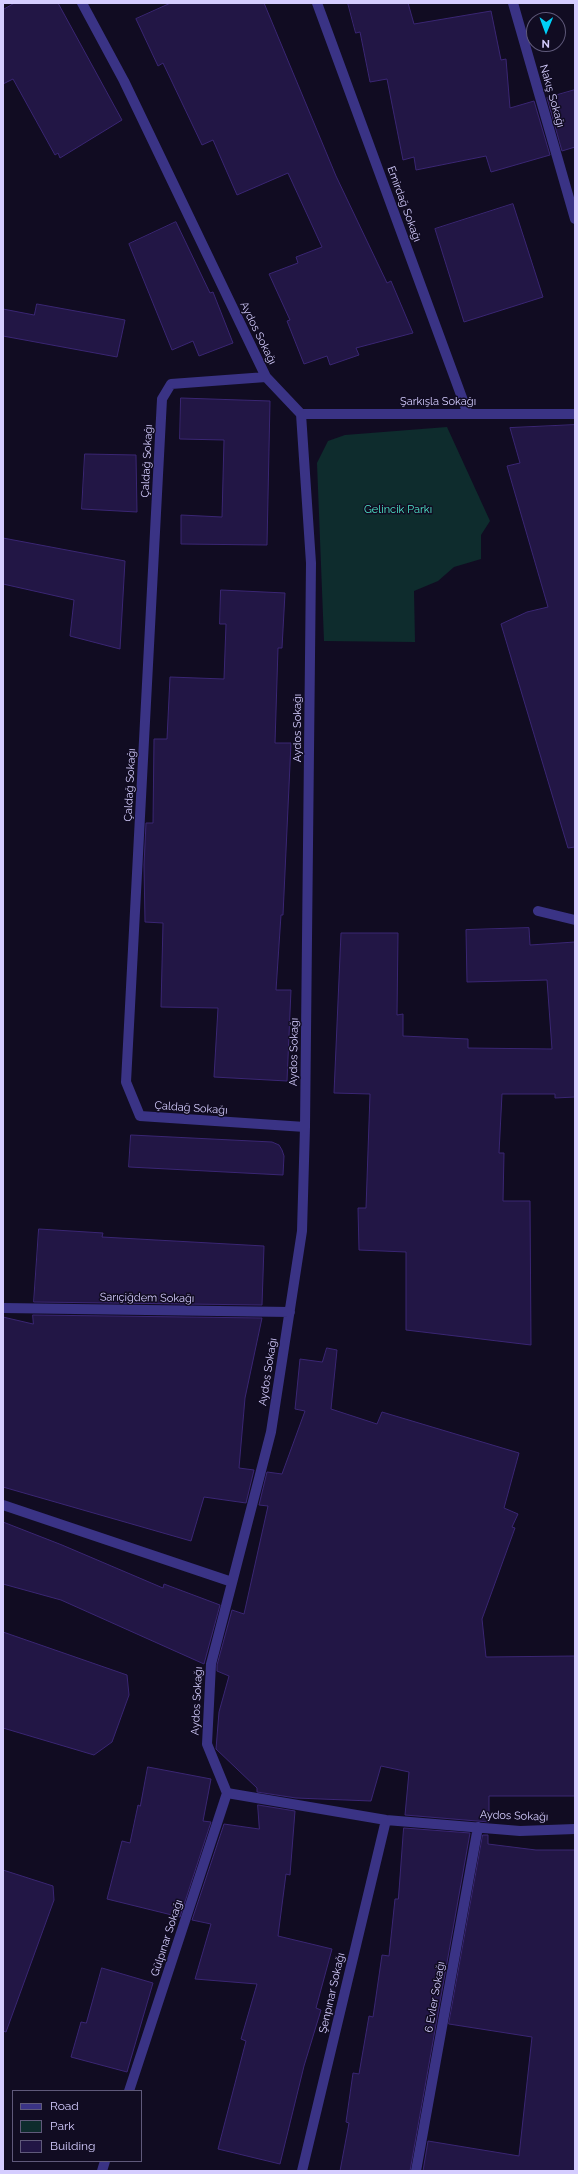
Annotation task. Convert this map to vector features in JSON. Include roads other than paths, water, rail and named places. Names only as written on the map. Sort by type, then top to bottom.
[{"type":"street","name":"Aydos Sokağı","points":[[82,3],[124,81],[266,377],[301,414],[311,563],[305,1127],[302,1231],[272,1432],[211,1664],[207,1744],[227,1793],[386,1820],[520,1831],[575,1829]]},
{"type":"street","name":"Emirdağ Sokağı","points":[[316,3],[468,414]]},
{"type":"street","name":"Nakış Sokağı","points":[[513,3],[575,219]]},
{"type":"street","name":"Çaldağ Sokağı","points":[[266,377],[171,384],[162,399],[126,1082],[140,1116],[305,1127]]},
{"type":"street","name":"Şarkışla Sokağı","points":[[301,414],[575,414]]},
{"type":"street","points":[[538,911],[575,920]]},
{"type":"street","name":"Sarıçiğdem Sokağı","points":[[3,1308],[290,1312]]},
{"type":"street","points":[[3,1505],[232,1582]]},
{"type":"street","name":"Gülpınar Sokağı","points":[[129,2090],[227,1793]]},
{"type":"street","name":"Şenpınar Sokağı","points":[[302,2171],[386,1820]]},
{"type":"street","name":"6 Evler Sokağı","points":[[416,2171],[478,1827]]},
{"type":"park label","name":"Gelincik Parkı","points":[[398,510]]}]
